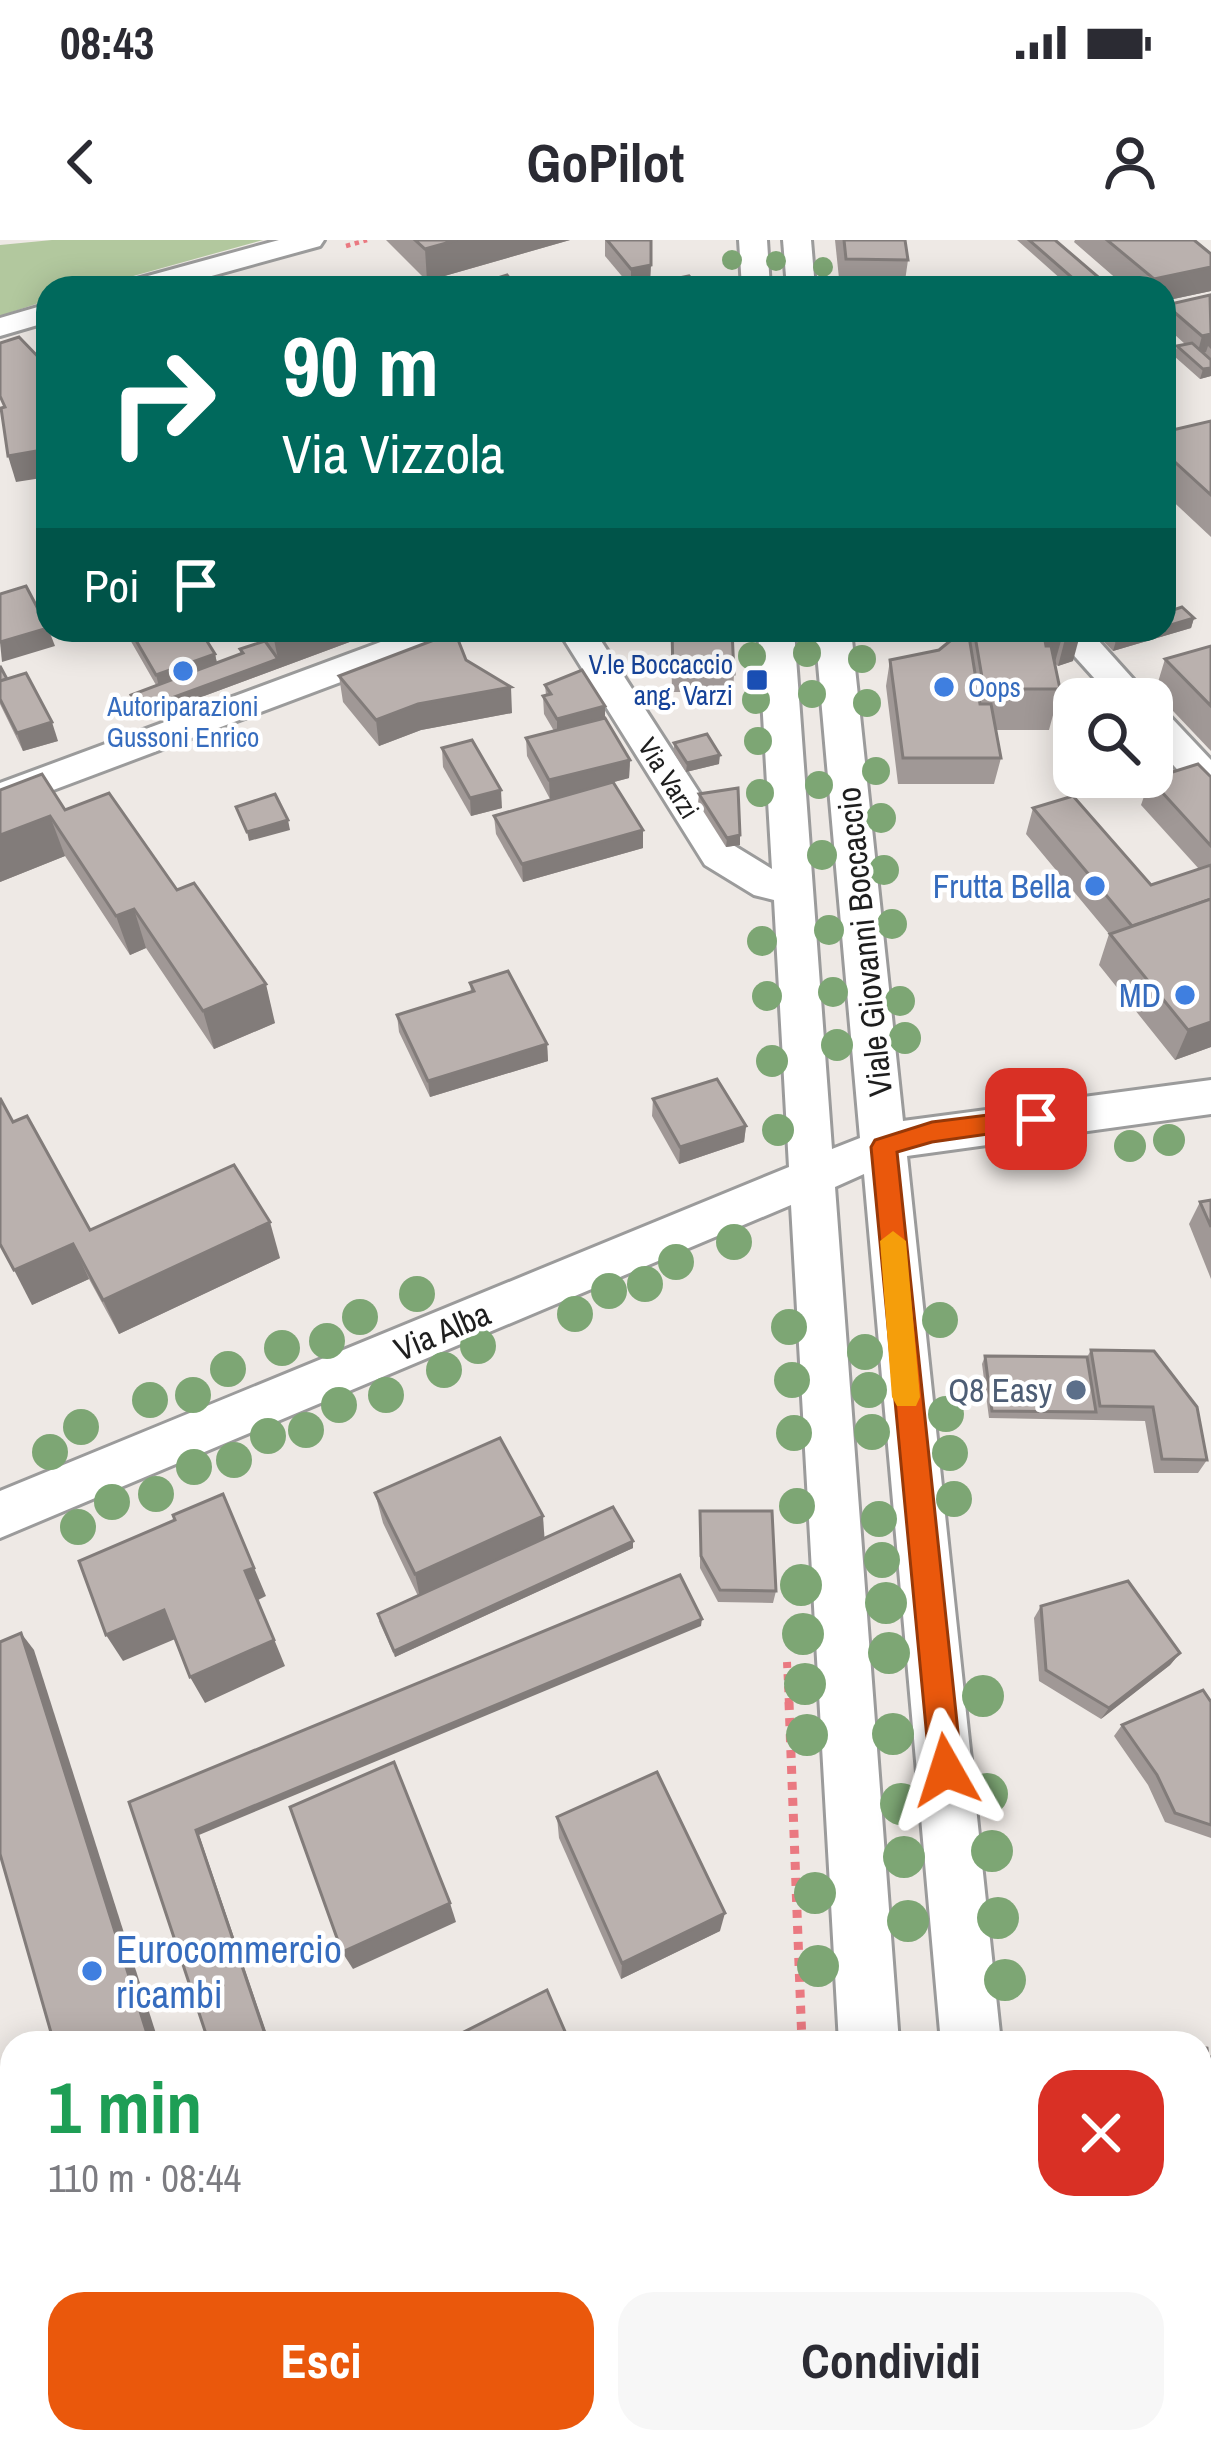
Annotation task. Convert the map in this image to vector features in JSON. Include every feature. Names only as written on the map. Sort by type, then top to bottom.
[{"type":"street","points":[[180,276],[310,240]]},
{"type":"street","points":[[753,240],[755,276]]},
{"type":"street","points":[[797,240],[800,276]]},
{"type":"street","points":[[0,327],[36,316]]},
{"type":"street","points":[[0,797],[414,642]]},
{"type":"street","name":"Via Varzi","points":[[584,642],[713,848],[750,876],[793,889]]},
{"type":"street","name":"Viale Giovanni Boccaccio","points":[[777,642],[868,2031]]},
{"type":"street","name":"Viale Giovanni Boccaccio","points":[[834,642],[970,2031]]},
{"type":"street","points":[[1080,642],[1114,678]]},
{"type":"street","points":[[1173,742],[1211,783]]},
{"type":"street","name":"Via Alba","points":[[0,1515],[884,1147],[932,1132],[1211,1097]]},
{"type":"green space","points":[[52,240],[263,240],[133,276],[36,276],[36,304],[0,316],[0,245]]},
{"type":"building","points":[[415,240],[457,240],[425,249]]},
{"type":"building","points":[[607,240],[651,240],[651,265],[631,269]]},
{"type":"building","points":[[844,240],[905,240],[908,260],[846,259]]},
{"type":"building","points":[[1029,240],[1055,240],[1097,276],[1070,276]]},
{"type":"building","points":[[1107,240],[1194,240],[1211,254],[1211,267],[1150,276]]},
{"type":"building","points":[[1210,295],[1211,334],[1202,336],[1176,314],[1176,303]]},
{"type":"building","points":[[19,337],[36,355],[36,451],[8,456],[0,396],[0,343]]},
{"type":"building","points":[[1192,343],[1211,360],[1211,368],[1203,369],[1177,346]]},
{"type":"building","points":[[1211,421],[1211,495],[1176,463],[1176,429]]},
{"type":"building","points":[[26,586],[36,605],[36,632],[0,642],[0,594]]},
{"type":"building","points":[[1182,607],[1194,618],[1176,623],[1176,609]]},
{"type":"building","points":[[137,642],[208,642],[215,654],[156,675]]},
{"type":"building","points":[[266,642],[278,659],[139,710],[131,695],[243,653],[240,649]]},
{"type":"building","points":[[429,642],[459,642],[466,660],[511,687],[418,704],[376,720],[339,676]]},
{"type":"building","points":[[672,642],[733,642],[734,674],[673,673]]},
{"type":"building","points":[[949,642],[970,642],[980,704],[991,704],[1001,758],[903,758],[890,660],[939,650]]},
{"type":"building","points":[[976,642],[1045,642],[1051,646],[1058,678],[1053,678],[1053,689],[984,689]]},
{"type":"building","points":[[1211,646],[1211,706],[1165,659]]},
{"type":"building","points":[[582,670],[605,706],[557,719],[543,696],[551,694],[545,685]]},
{"type":"building","points":[[26,673],[52,722],[17,733],[0,699],[0,681]]},
{"type":"building","points":[[605,718],[630,760],[549,780],[526,738]]},
{"type":"building","points":[[707,734],[720,755],[687,763],[674,743]]},
{"type":"building","points":[[472,740],[501,790],[470,798],[442,748]]},
{"type":"building","points":[[1198,764],[1211,777],[1211,846],[1167,798],[1173,798],[1173,772]]},
{"type":"building","points":[[42,774],[65,810],[109,793],[177,890],[194,883],[266,984],[203,1011],[134,909],[116,916],[50,816],[0,835],[0,790]]},
{"type":"building","points":[[613,782],[643,830],[522,864],[494,816]]},
{"type":"building","points":[[738,788],[740,835],[727,838],[699,794]]},
{"type":"building","points":[[275,794],[288,820],[247,832],[236,807]]},
{"type":"building","points":[[1075,798],[1151,885],[1211,865],[1211,899],[1132,926],[1033,808]]},
{"type":"building","points":[[1211,899],[1211,1022],[1188,1030],[1110,934]]},
{"type":"building","points":[[508,971],[547,1044],[428,1081],[397,1015],[474,991],[470,983]]},
{"type":"building","points":[[717,1079],[746,1126],[680,1147],[653,1099]]},
{"type":"building","points":[[0,1098],[13,1122],[27,1116],[90,1230],[234,1165],[270,1222],[103,1300],[73,1244],[14,1270],[0,1244]]},
{"type":"building","points":[[1211,1200],[1211,1227],[1200,1202]]},
{"type":"building","points":[[1091,1350],[1154,1351],[1197,1407],[1207,1460],[1162,1459],[1153,1407],[1100,1406]]},
{"type":"building","points":[[985,1356],[1087,1357],[1096,1412],[992,1411]]},
{"type":"building","points":[[500,1438],[543,1516],[415,1574],[375,1493]]},
{"type":"building","points":[[223,1494],[254,1568],[245,1571],[274,1640],[190,1677],[164,1610],[106,1635],[79,1561]]},
{"type":"building","points":[[613,1507],[633,1541],[394,1651],[378,1614]]},
{"type":"building","points":[[700,1511],[772,1511],[776,1591],[720,1590],[701,1556]]},
{"type":"building","points":[[680,1575],[702,1619],[196,1830],[264,2031],[205,2031],[129,1802]]},
{"type":"building","points":[[1128,1581],[1180,1653],[1109,1708],[1046,1670],[1041,1606]]},
{"type":"building","points":[[21,1633],[146,2031],[51,2031],[0,1854],[0,1642]]},
{"type":"building","points":[[1203,1690],[1211,1702],[1211,1825],[1175,1813],[1157,1775],[1122,1725]]},
{"type":"building","points":[[394,1762],[450,1903],[342,1952],[290,1807]]},
{"type":"building","points":[[657,1772],[725,1913],[622,1963],[557,1817]]},
{"type":"building","points":[[547,1990],[565,2031],[466,2031]]},
{"type":"slow traffic","points":[[893,1241],[906,1397]]},
{"type":"place","name":"Autoriparazioni Gussoni Enrico","points":[[183,671]]},
{"type":"place","name":"V.le Boccaccio ang. Varzi","points":[[757,680]]},
{"type":"place","name":"Oops","points":[[944,687]]},
{"type":"place","name":"Frutta Bella","points":[[1095,886]]},
{"type":"place","name":"MD","points":[[1185,995]]},
{"type":"place","name":"Q8 Easy","points":[[1076,1390]]},
{"type":"place","name":"Eurocommercio ricambi","points":[[92,1971]]},
{"type":"route","points":[[946,1770],[884,1147],[932,1132],[1036,1119]]}]
